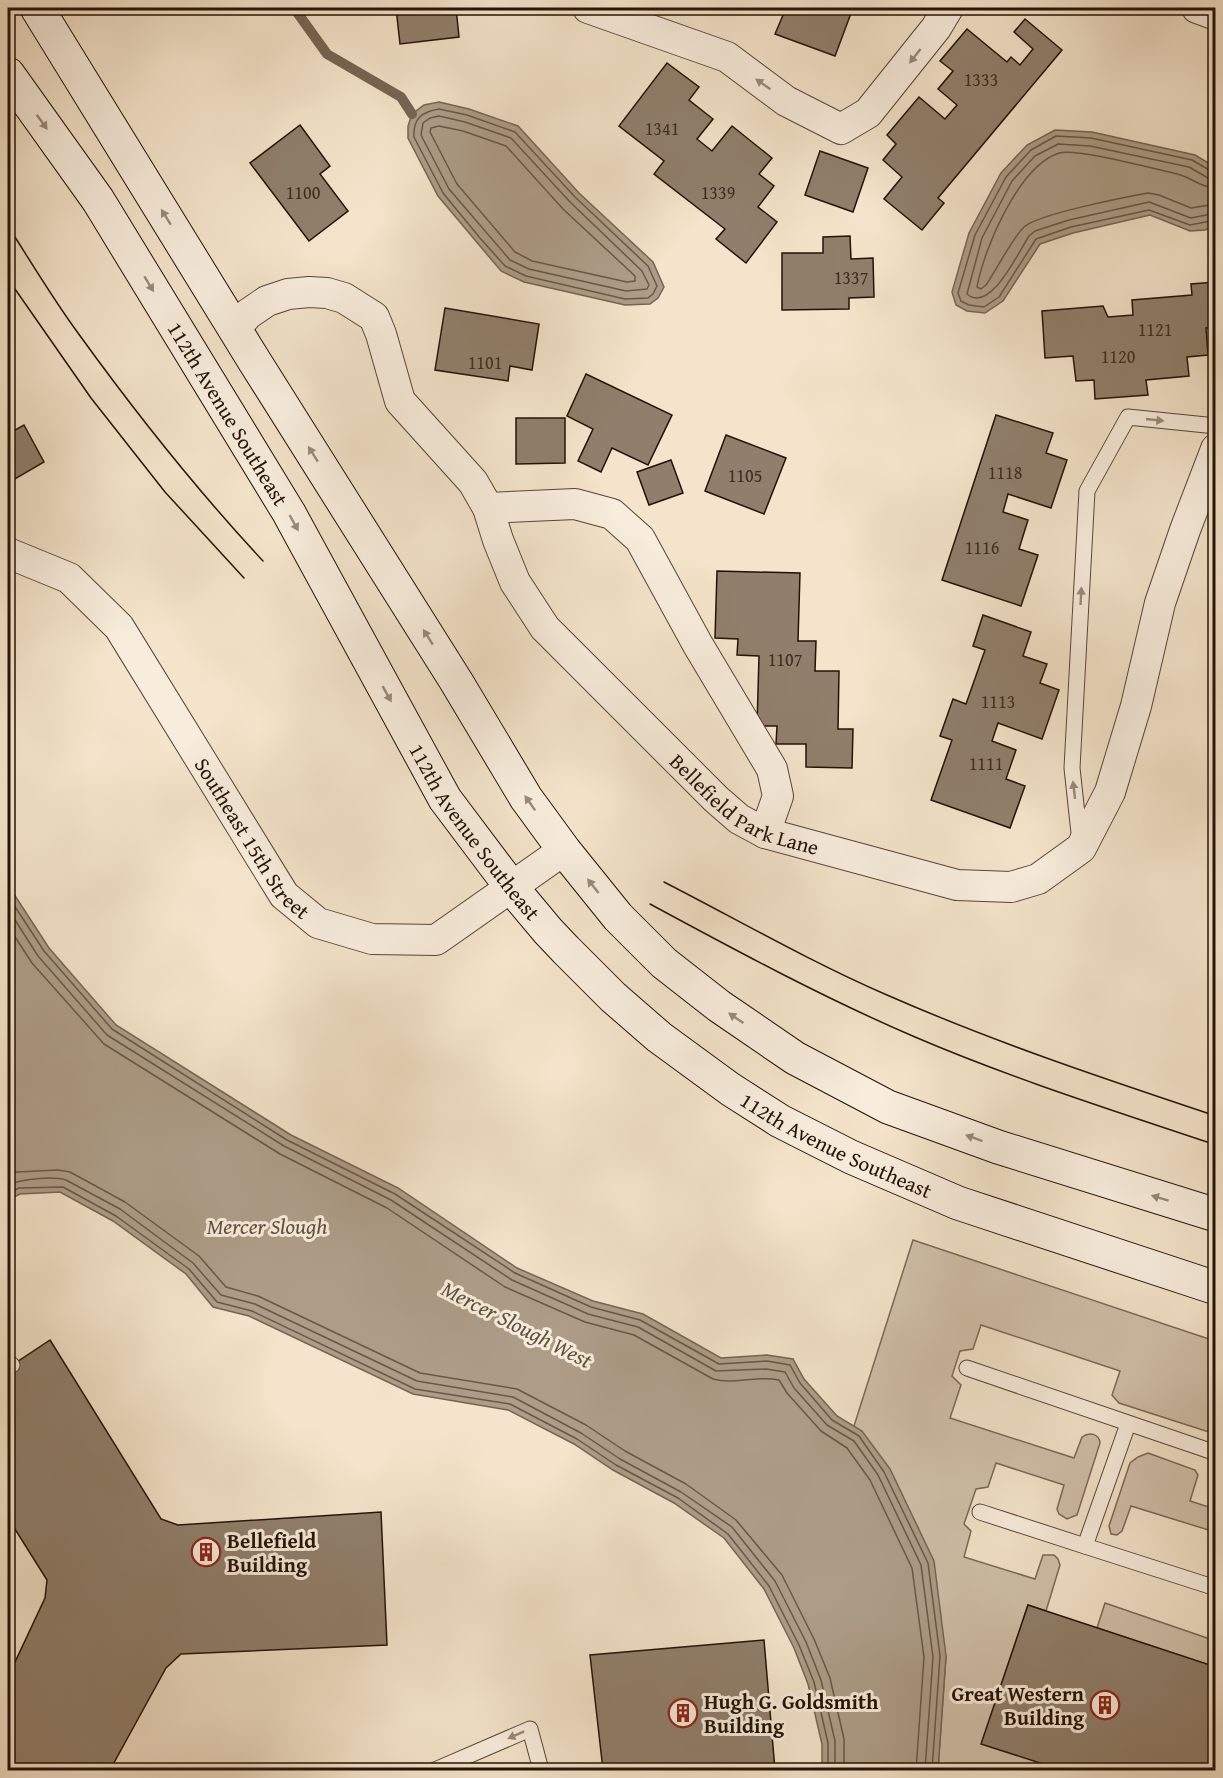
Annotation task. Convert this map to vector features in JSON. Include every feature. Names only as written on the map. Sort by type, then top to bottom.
[{"type":"main road","points":[[37,8],[234,329],[456,681],[526,798],[618,918],[664,963],[719,1006],[795,1058],[888,1107],[998,1147],[1215,1215]]},
{"type":"main road","name":"112th Avenue Southeast","points":[[8,74],[98,200],[289,513],[445,799],[512,888],[548,931],[613,997],[659,1037],[730,1089],[780,1121],[851,1157],[958,1203],[1215,1288]]},
{"type":"street","points":[[588,8],[727,57],[786,101],[842,129],[868,113],[936,28],[948,8]]},
{"type":"street","points":[[1197,8],[1215,15]]},
{"type":"street","name":"Bellefield Park Lane","points":[[234,329],[248,314],[267,301],[288,294],[309,291],[327,293],[360,306],[374,317],[400,401],[473,482],[488,508],[515,582],[545,628],[716,799],[739,819],[765,833],[957,885],[1011,887],[1038,879],[1081,848],[1110,792],[1136,706],[1160,603],[1215,449]]},
{"type":"street","points":[[488,508],[575,504],[612,514],[640,539],[698,645],[772,769],[778,796],[765,833]]},
{"type":"street","name":"Southeast 15th Street","points":[[8,553],[69,578],[119,627],[284,895],[318,923],[372,939],[436,940],[564,850]]},
{"type":"lane","points":[[1081,848],[1072,768],[1087,491],[1128,417],[1215,426]]},
{"type":"lane","points":[[967,1368],[1215,1453]]},
{"type":"lane","points":[[1085,1546],[1128,1424]]},
{"type":"lane","points":[[980,1512],[1215,1588]]},
{"type":"lane","points":[[435,1770],[530,1729],[541,1770]]},
{"type":"shaded area","points":[[913,1240],[1215,1341],[1215,1434],[1119,1403],[1112,1395],[1120,1371],[981,1325],[973,1349],[960,1351],[952,1376],[961,1385],[950,1418],[1074,1458],[1082,1437],[1093,1434],[1098,1437],[1100,1443],[1077,1515],[1067,1519],[1059,1514],[1057,1509],[1064,1485],[996,1463],[988,1487],[976,1489],[964,1524],[971,1531],[964,1557],[1035,1579],[1043,1555],[1054,1555],[1058,1559],[1060,1565],[1046,1611],[1028,1605],[982,1743],[1062,1770],[938,1770],[946,1656],[854,1426]]},
{"type":"shaded area","points":[[1148,1453],[1195,1470],[1198,1475],[1190,1501],[1215,1509],[1215,1532],[1131,1506],[1122,1531],[1117,1535],[1111,1534],[1109,1526],[1130,1463]]},
{"type":"shaded area","points":[[1105,1603],[1210,1639],[1215,1626],[1215,1667],[1097,1628]]},
{"type":"water","points":[[439,102],[469,109],[518,126],[579,193],[653,262],[664,287],[658,298],[650,304],[625,305],[524,282],[501,271],[438,196],[408,138],[408,126],[412,114],[424,105]]},
{"type":"water","points":[[1055,130],[1092,132],[1195,155],[1215,167],[1215,226],[1205,230],[1190,231],[1150,215],[1073,233],[1040,244],[1003,301],[985,313],[967,311],[956,305],[952,292],[969,233],[1001,173],[1027,145]]},
{"type":"water","name":"Mercer Slough","points":[[8,885],[49,948],[116,1025],[291,1135],[398,1188],[517,1268],[593,1301],[643,1314],[721,1358],[767,1355],[793,1359],[804,1379],[837,1416],[862,1431],[890,1469],[934,1561],[946,1656],[938,1770],[822,1770],[822,1744],[808,1684],[794,1648],[764,1589],[724,1538],[674,1503],[613,1470],[574,1444],[508,1410],[413,1394],[249,1316],[213,1307],[186,1274],[113,1221],[60,1192],[20,1194],[8,1200]]},
{"type":"building","points":[[396,8],[456,8],[459,37],[400,44]]},
{"type":"building","points":[[786,8],[853,8],[835,56],[775,34]]},
{"type":"building","points":[[1025,19],[1062,50],[938,198],[944,203],[922,230],[884,199],[902,177],[883,160],[896,144],[887,135],[919,97],[945,119],[957,105],[938,89],[953,71],[940,61],[967,29],[1007,62],[1011,57],[1020,65],[1033,49],[1014,32]]},
{"type":"building","points":[[667,63],[699,87],[689,100],[713,119],[697,139],[712,151],[732,126],[772,158],[759,174],[774,186],[758,207],[777,222],[746,263],[716,239],[725,229],[654,174],[664,161],[619,126]]},
{"type":"building","points":[[300,125],[330,166],[320,174],[348,211],[309,241],[250,163]]},
{"type":"building","points":[[820,151],[868,168],[853,212],[805,195]]},
{"type":"building","points":[[850,236],[851,259],[873,258],[874,297],[849,298],[849,309],[782,310],[782,253],[823,253],[823,237]]},
{"type":"building","points":[[1216,282],[1216,327],[1206,328],[1208,355],[1187,357],[1189,376],[1146,380],[1148,395],[1095,399],[1094,380],[1076,381],[1073,356],[1045,358],[1042,311],[1103,306],[1108,317],[1133,315],[1132,300],[1192,295],[1191,284]]},
{"type":"building","points":[[445,308],[539,324],[532,370],[510,366],[508,381],[435,370]]},
{"type":"building","points":[[586,374],[672,415],[648,465],[612,448],[601,472],[578,461],[593,429],[567,416]]},
{"type":"building","points":[[996,415],[1053,433],[1046,453],[1067,460],[1051,508],[1008,494],[1003,512],[1028,520],[1019,549],[1038,555],[1021,606],[942,580]]},
{"type":"building","points":[[516,418],[565,418],[565,463],[516,464]]},
{"type":"building","points":[[24,425],[44,462],[8,483],[8,434]]},
{"type":"building","points":[[726,435],[786,458],[764,514],[705,491]]},
{"type":"building","points":[[671,460],[683,493],[649,505],[637,472]]},
{"type":"building","points":[[717,571],[800,573],[798,641],[816,641],[815,671],[839,671],[838,729],[853,729],[852,768],[806,767],[806,744],[776,744],[777,726],[757,726],[759,656],[737,655],[738,639],[715,638]]},
{"type":"building","points":[[983,615],[1031,632],[1023,656],[1047,664],[1040,683],[1059,690],[1042,739],[998,723],[992,741],[1016,750],[1006,779],[1025,786],[1010,828],[931,800],[952,740],[940,736],[953,699],[966,704],[985,650],[973,646]]},
{"type":"building","name":"Bellefield Building","points":[[50,1340],[161,1519],[178,1525],[381,1512],[387,1645],[181,1654],[166,1668],[110,1770],[8,1770],[8,1677],[45,1598],[47,1580],[8,1518],[8,1368]]},
{"type":"building","name":"Great Western Building","points":[[1028,1605],[1216,1667],[1216,1770],[1062,1770],[981,1744]]},
{"type":"building","name":"Hugh G. Goldsmith Building","points":[[764,1640],[775,1770],[603,1770],[590,1655]]},
{"type":"waterway","points":[[294,8],[327,54],[401,97],[412,114]]},
{"type":"tram line","points":[[8,226],[60,307],[122,392],[190,478],[263,561]]},
{"type":"tram line","points":[[8,279],[91,398],[165,492],[244,578]]},
{"type":"tram line","points":[[664,882],[830,969],[927,1012],[1050,1059],[1216,1116]]},
{"type":"tram line","points":[[650,904],[814,990],[915,1037],[1027,1081],[1216,1145]]},
{"type":"place","name":"Bellefield Building","points":[[206,1552]]},
{"type":"place","name":"Great Western Building","points":[[1105,1705]]},
{"type":"place","name":"Hugh G. Goldsmith Building","points":[[683,1713]]},
{"type":"water label","name":"Mercer Slough West","points":[[517,1324]]}]
